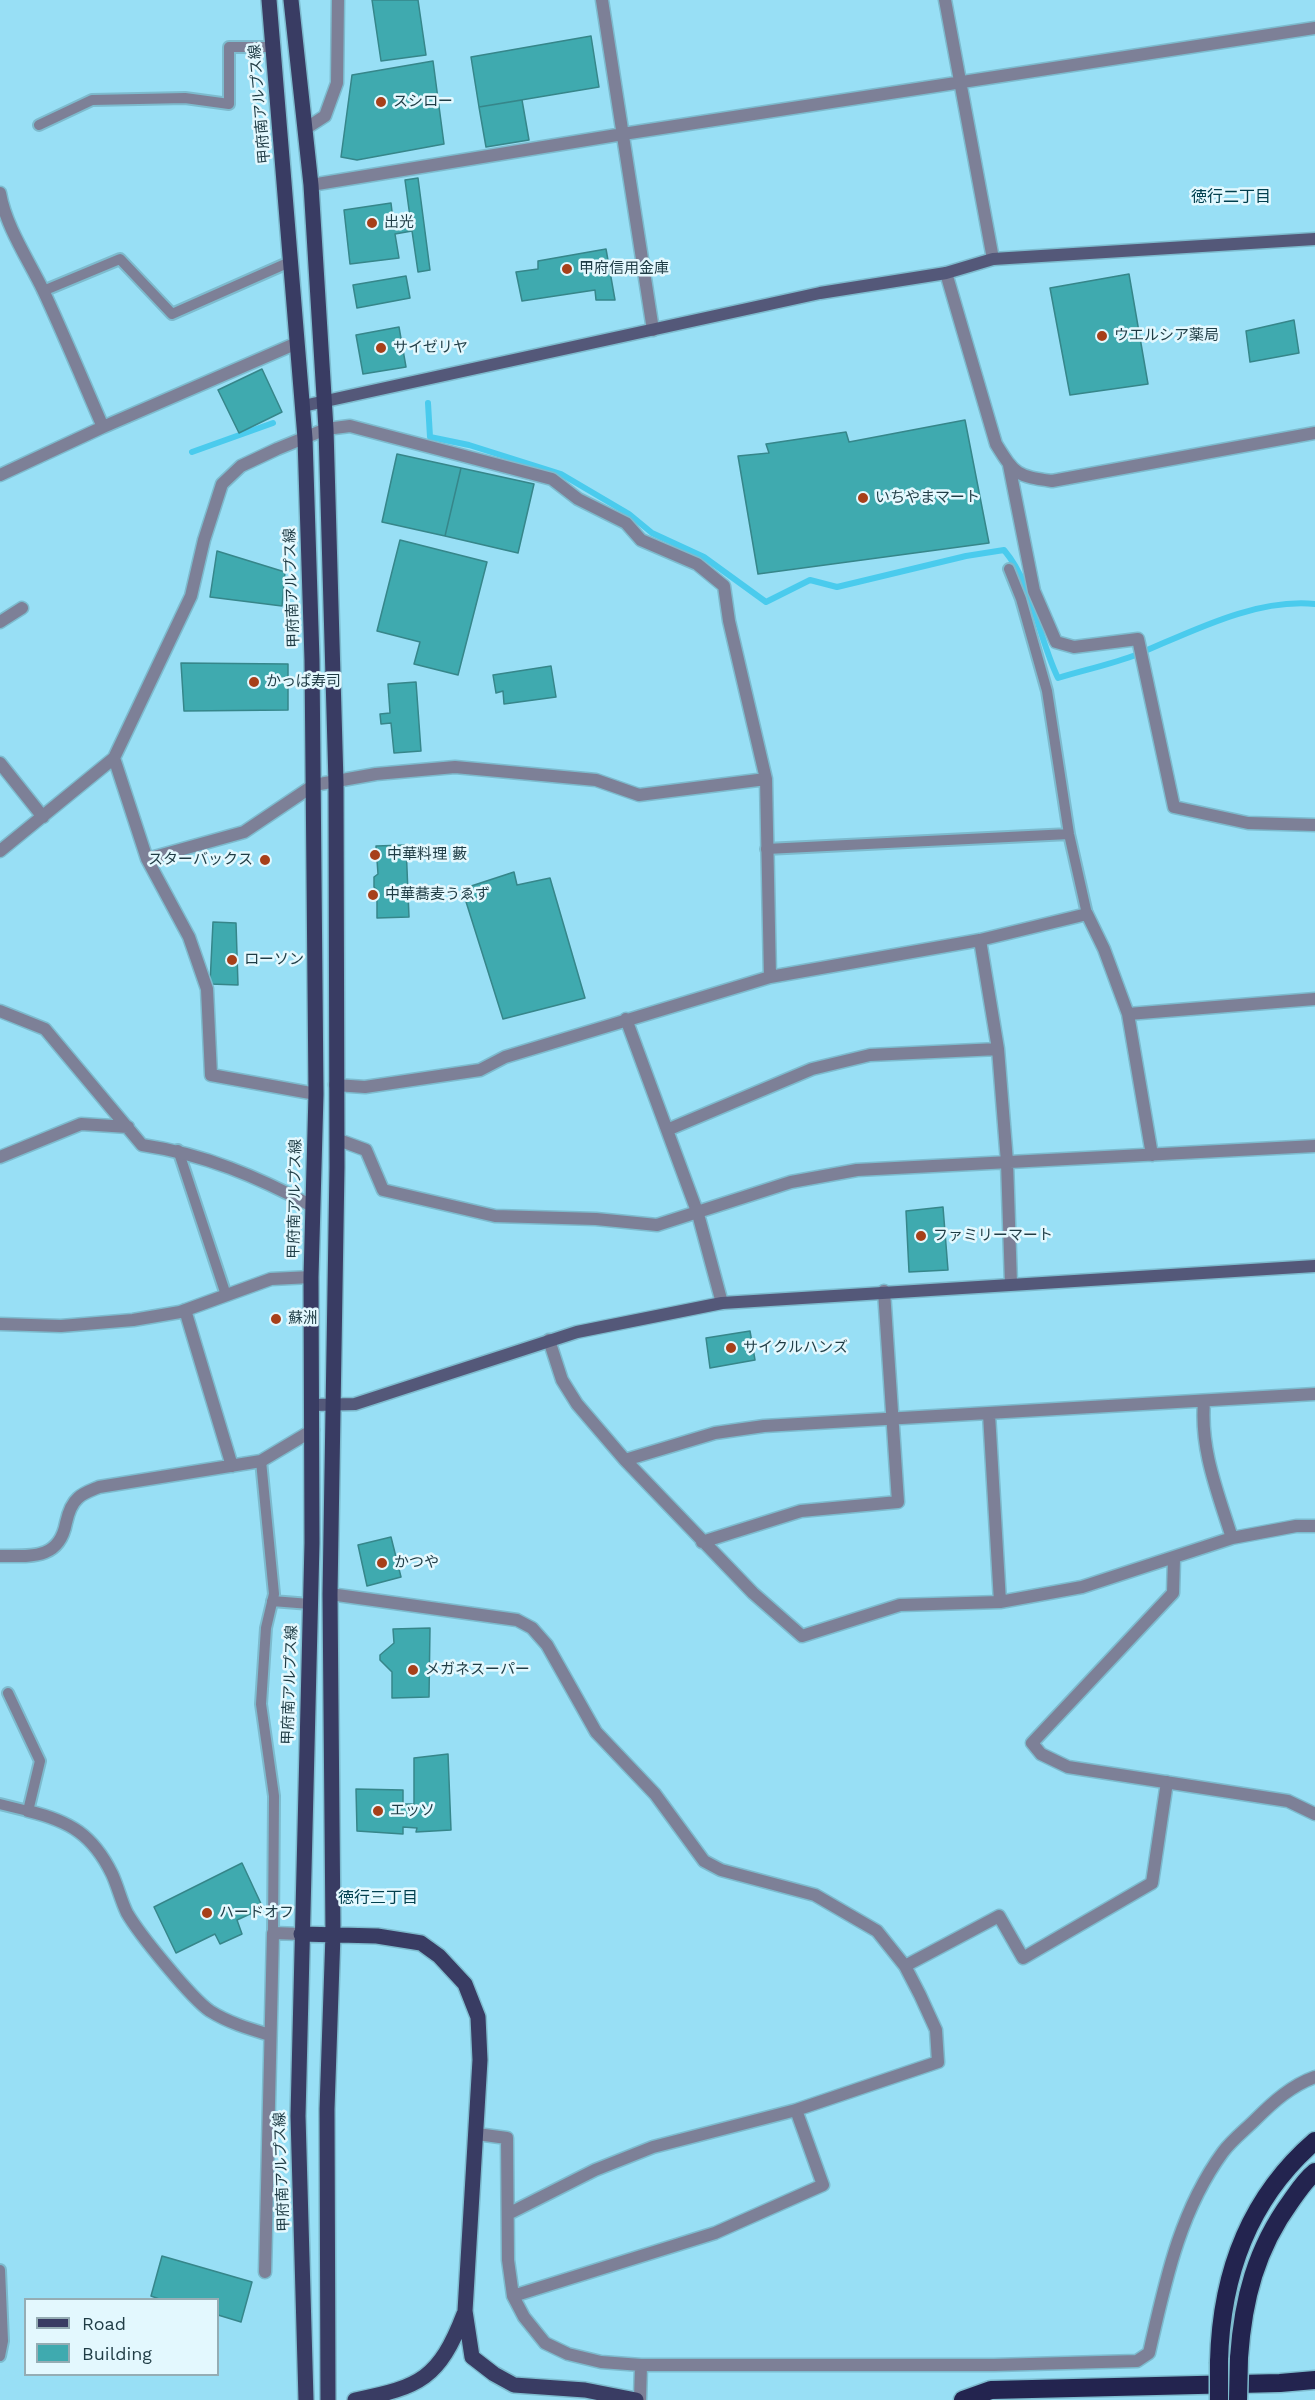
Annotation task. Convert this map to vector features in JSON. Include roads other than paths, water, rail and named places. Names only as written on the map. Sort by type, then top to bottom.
[{"type":"highway","points":[[1219,2400],[1223,2307],[1235,2262],[1258,2206],[1285,2169],[1315,2141]]},
{"type":"highway","points":[[1238,2400],[1242,2312],[1264,2243],[1278,2219],[1315,2172]]},
{"type":"highway","points":[[963,2400],[991,2390],[1280,2383],[1315,2380]]},
{"type":"main road","name":"甲府南アルプス線","points":[[269,0],[305,438],[314,785],[315,1094],[311,1276],[313,1430],[298,2116],[306,2400]]},
{"type":"main road","points":[[291,0],[310,185],[326,429],[336,783],[336,1138],[330,1594],[333,1934],[327,2109],[328,2400]]},
{"type":"main road","points":[[301,1934],[377,1936],[421,1943],[439,1956],[465,1984],[478,2017],[480,2060],[465,2311],[472,2356],[494,2374],[514,2385],[585,2390],[636,2400]]},
{"type":"main road","points":[[355,2400],[400,2391],[421,2381],[453,2342],[465,2311]]},
{"type":"street","points":[[305,129],[325,116],[338,83],[338,0]]},
{"type":"street","points":[[602,0],[653,330]]},
{"type":"street","points":[[945,0],[993,259]]},
{"type":"street","points":[[310,185],[623,134],[1315,28]]},
{"type":"street","points":[[0,193],[6,229],[43,291],[103,427]]},
{"type":"street","points":[[303,406],[820,293],[946,273],[993,259],[1315,239]]},
{"type":"street","points":[[946,273],[996,444],[1010,465],[1022,477],[1052,481],[1315,433]]},
{"type":"street","points":[[0,475],[103,427],[297,343]]},
{"type":"street","points":[[0,851],[114,758],[191,596],[204,540],[222,484],[241,466],[326,429],[350,426],[373,430],[552,479],[578,499],[626,523],[641,540],[697,564],[724,586],[729,621],[766,779],[770,977]]},
{"type":"street","points":[[1010,465],[1034,591],[1056,642],[1074,647],[1138,639],[1174,807],[1248,823],[1315,825]]},
{"type":"street","points":[[0,622],[22,608]]},
{"type":"street","points":[[114,758],[147,860],[189,937],[207,989],[211,1075],[315,1094]]},
{"type":"street","points":[[0,763],[43,817]]},
{"type":"street","points":[[147,860],[244,832],[314,785],[336,783],[375,774],[455,767],[596,780],[639,795],[766,779]]},
{"type":"street","points":[[336,1085],[364,1087],[480,1070],[505,1057],[770,977],[980,940],[1087,914],[1104,949],[1128,1014],[1152,1155]]},
{"type":"street","points":[[980,940],[998,1049],[1007,1162],[1011,1284]]},
{"type":"street","points":[[1128,1014],[1315,999]]},
{"type":"street","points":[[0,1011],[45,1029],[142,1144],[178,1150],[266,1181],[312,1206]]},
{"type":"street","points":[[626,1019],[698,1214],[722,1303]]},
{"type":"street","points":[[666,1130],[812,1069],[870,1055],[998,1049]]},
{"type":"street","points":[[0,1157],[81,1124],[128,1127]]},
{"type":"street","points":[[336,1138],[366,1150],[383,1190],[495,1216],[596,1219],[657,1225],[698,1214],[792,1182],[857,1170],[1315,1146]]},
{"type":"street","points":[[313,1405],[355,1404],[577,1332],[722,1303],[884,1291],[1315,1266]]},
{"type":"street","points":[[0,1324],[61,1326],[133,1320],[185,1310],[271,1279],[311,1276]]},
{"type":"street","points":[[702,1542],[801,1511],[898,1502],[884,1291]]},
{"type":"street","points":[[185,1310],[232,1466]]},
{"type":"street","points":[[549,1340],[562,1380],[577,1404],[625,1460],[702,1542],[753,1593],[802,1636],[900,1605],[1000,1602],[1082,1587],[1174,1559],[1232,1538],[1296,1526],[1315,1526]]},
{"type":"street","points":[[625,1460],[715,1433],[764,1426],[1315,1394]]},
{"type":"street","points":[[1204,1402],[1202,1425],[1206,1454],[1232,1538]]},
{"type":"street","points":[[989,1414],[1000,1602]]},
{"type":"street","points":[[0,1556],[31,1556],[53,1550],[63,1538],[68,1512],[78,1498],[99,1487],[261,1461],[313,1430]]},
{"type":"street","points":[[1174,1559],[1173,1593],[1032,1743],[1041,1754],[1068,1767],[1288,1801],[1315,1814]]},
{"type":"street","points":[[330,1594],[517,1620],[532,1628],[547,1645],[596,1732],[654,1794],[704,1861],[721,1870],[815,1895],[838,1906],[877,1931],[905,1966],[936,2030],[938,2062],[796,2110],[653,2147],[595,2170],[508,2214]]},
{"type":"street","points":[[905,1966],[999,1916],[1023,1958],[1152,1883],[1167,1782]]},
{"type":"street","points":[[28,1811],[51,1816],[78,1828],[98,1850],[113,1875],[127,1913],[185,1988],[209,2011],[239,2025],[270,2035]]},
{"type":"street","points":[[265,2272],[273,1933],[301,1934]]},
{"type":"street","points":[[477,2134],[507,2138],[508,2260],[513,2296],[524,2318],[545,2343],[568,2354],[601,2362],[641,2365],[983,2365],[1137,2361],[1149,2353],[1177,2239],[1198,2194],[1224,2151],[1270,2106],[1300,2082],[1315,2077]]},
{"type":"street","points":[[513,2296],[715,2233],[823,2185],[796,2110]]},
{"type":"street","points":[[640,2400],[641,2365]]},
{"type":"lane","points":[[39,125],[92,100],[185,98],[229,104],[229,47],[273,46]]},
{"type":"lane","points":[[43,291],[120,260],[172,314],[292,261]]},
{"type":"lane","points":[[1009,569],[1021,599],[1047,691],[1069,834],[1087,914]]},
{"type":"lane","points":[[766,849],[1069,834]]},
{"type":"lane","points":[[178,1150],[226,1295]]},
{"type":"lane","points":[[261,1461],[272,1601],[266,1628],[261,1704],[274,1796],[273,1933]]},
{"type":"lane","points":[[272,1601],[310,1604]]},
{"type":"lane","points":[[0,1804],[28,1811],[40,1761],[8,1693]]},
{"type":"lane","points":[[0,2270],[3,2341],[0,2356]]},
{"type":"waterway","points":[[428,403],[430,437],[469,445],[561,474],[629,514],[652,533],[704,557],[766,602],[810,580],[837,587],[966,556],[1004,550],[1014,564],[1029,595],[1058,678],[1128,658],[1201,627],[1247,611],[1269,606],[1315,604]]},
{"type":"waterway","points":[[192,452],[273,423]]},
{"type":"place","name":"スシロー","points":[[381,102]]},
{"type":"place","name":"出光","points":[[372,223]]},
{"type":"place","name":"甲府信用金庫","points":[[567,269]]},
{"type":"place","name":"ウエルシア薬局","points":[[1102,336]]},
{"type":"place","name":"サイゼリヤ","points":[[381,348]]},
{"type":"place","name":"いちやまマート","points":[[863,498]]},
{"type":"place","name":"かっぱ寿司","points":[[254,682]]},
{"type":"place","name":"中華料理 藪","points":[[375,855]]},
{"type":"place","name":"スターバックス","points":[[265,860]]},
{"type":"place","name":"中華蕎麦うゑず","points":[[373,895]]},
{"type":"place","name":"ローソン","points":[[232,960]]},
{"type":"place","name":"ファミリーマート","points":[[921,1236]]},
{"type":"place","name":"蘇洲","points":[[276,1319]]},
{"type":"place","name":"サイクルハンズ","points":[[731,1348]]},
{"type":"place","name":"かつや","points":[[382,1563]]},
{"type":"place","name":"メガネスーパー","points":[[413,1670]]},
{"type":"place","name":"エッソ","points":[[378,1811]]},
{"type":"place","name":"ハードオフ","points":[[207,1913]]},
{"type":"district","name":"徳行二丁目","points":[[1231,197]]},
{"type":"district","name":"徳行三丁目","points":[[378,1898]]}]
